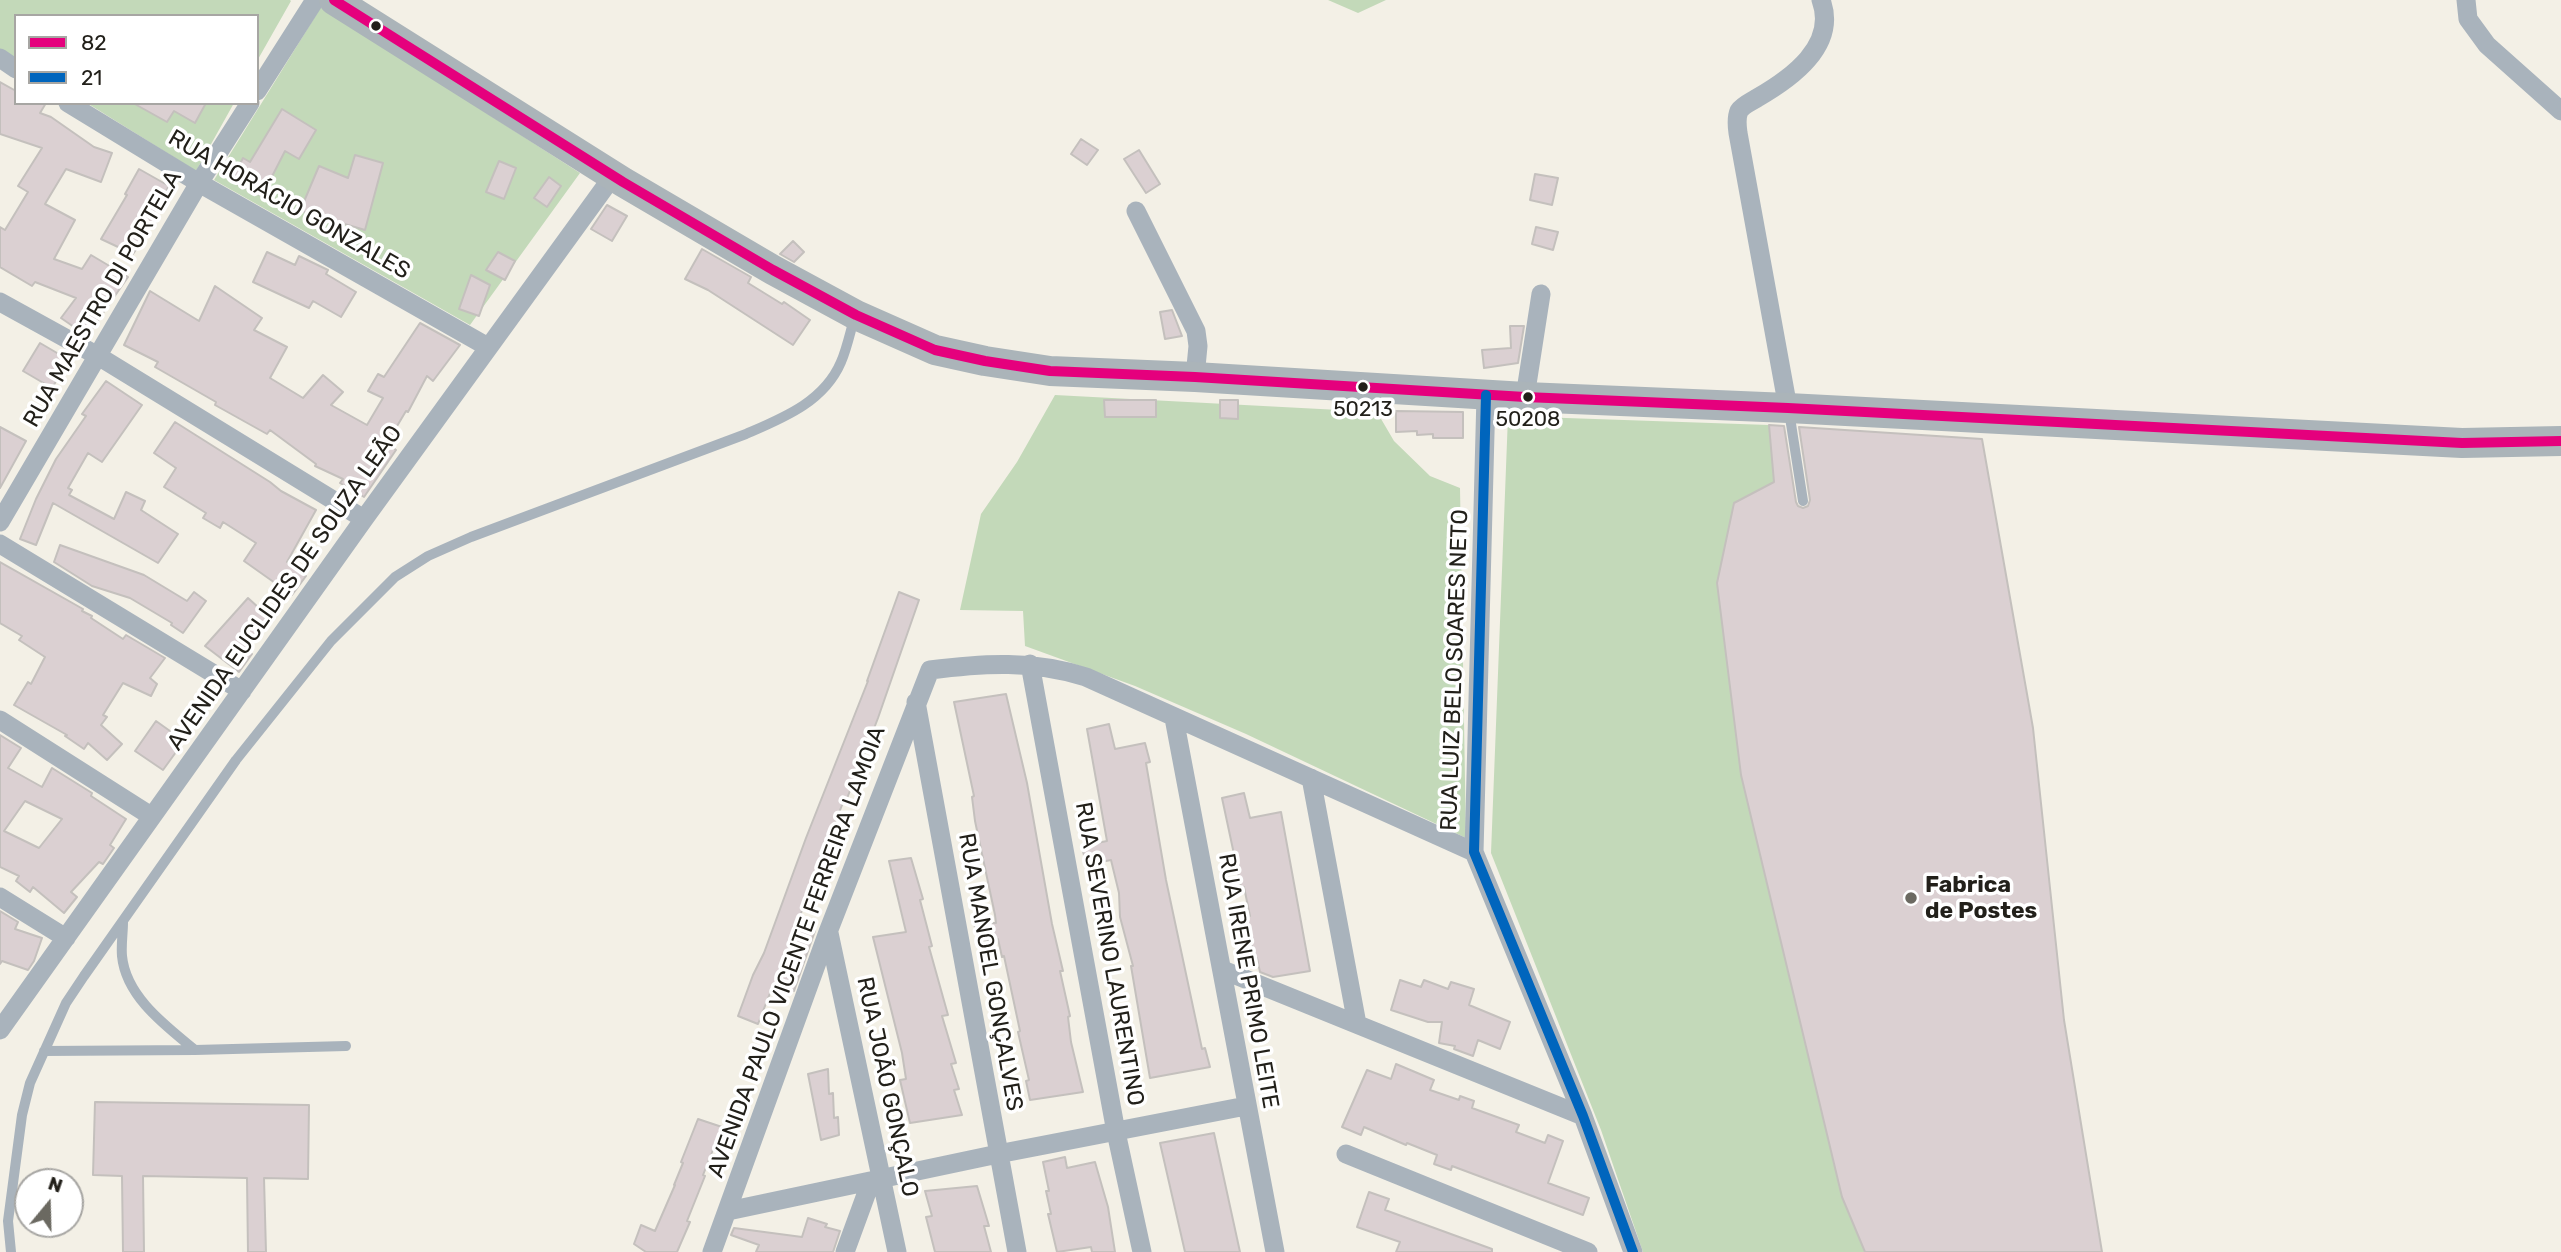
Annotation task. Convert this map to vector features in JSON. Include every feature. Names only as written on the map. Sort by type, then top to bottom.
[{"type":"main road","points":[[334,0],[613,176],[856,315],[935,350],[985,361],[1050,371],[1525,397],[2462,443],[2526,444],[2561,441]]},
{"type":"street","points":[[259,88],[315,0]]},
{"type":"street","points":[[1788,408],[1737,118],[1740,110],[1748,103],[1797,72],[1809,58],[1822,31],[1821,0]]},
{"type":"street","points":[[2466,0],[2469,19],[2487,46],[2561,111]]},
{"type":"street","name":"RUA HORÁCIO GONZALES","points":[[71,105],[199,183],[488,347]]},
{"type":"street","name":"RUA MAESTRO DI PORTELA","points":[[0,522],[199,183],[249,105]]},
{"type":"street","name":"AVENIDA EUCLIDES DE SOUZA LEÃO","points":[[0,1030],[363,519],[613,176]]},
{"type":"street","points":[[1136,211],[1196,331],[1198,345],[1195,377]]},
{"type":"street","points":[[1525,397],[1541,294]]},
{"type":"street","points":[[0,302],[98,356],[363,519]]},
{"type":"street","name":"RUA LUIZ BELO SOARES NETO","points":[[1486,395],[1474,852],[1583,1116],[1633,1252]]},
{"type":"street","points":[[0,544],[242,691]]},
{"type":"street","name":"AVENIDA PAULO VICENTE FERREIRA LAMOIA","points":[[712,1252],[828,932],[930,670],[983,663],[1030,664]]},
{"type":"street","points":[[1030,664],[1086,677],[1474,852]]},
{"type":"street","name":"RUA SEVERINO LAURENTINO","points":[[1030,664],[1116,1132],[1142,1252]]},
{"type":"street","name":"RUA MANOEL GONÇALVES","points":[[916,701],[1017,1252]]},
{"type":"street","name":"RUA IRENE PRIMO LEITE","points":[[1174,718],[1275,1252]]},
{"type":"street","points":[[0,720],[151,816]]},
{"type":"street","points":[[1311,778],[1357,1024]]},
{"type":"street","points":[[0,897],[65,938]]},
{"type":"street","name":"RUA JOÃO GONÇALO","points":[[828,932],[877,1179],[897,1252]]},
{"type":"street","points":[[1223,970],[1583,1116]]},
{"type":"street","points":[[728,1211],[998,1154],[1246,1106]]},
{"type":"street","points":[[1346,1154],[1588,1252]]},
{"type":"street","points":[[845,1252],[877,1179]]},
{"type":"lane","points":[[11,1252],[8,1221],[22,1115],[30,1083],[66,1003],[236,760],[331,641],[395,577],[428,556],[790,415],[827,385],[841,362],[856,315]]},
{"type":"lane","points":[[1788,408],[1803,501]]},
{"type":"lane","points":[[123,922],[122,957],[132,985],[146,1007],[195,1051]]},
{"type":"lane","points":[[44,1051],[195,1051],[346,1045]]},
{"type":"green space","points":[[0,0],[291,1],[259,57],[259,14],[14,14],[14,58],[0,49]]},
{"type":"green space","points":[[1328,0],[1386,0],[1358,13]]},
{"type":"green space","points":[[321,7],[580,173],[470,325],[214,180]]},
{"type":"green space","points":[[90,105],[233,105],[196,171]]},
{"type":"green space","points":[[1055,395],[1377,412],[1394,441],[1430,476],[1460,488],[1466,838],[1246,734],[1135,686],[1025,646],[1023,611],[960,610],[981,514],[1017,462]]},
{"type":"green space","points":[[1508,416],[1769,425],[1774,482],[1734,504],[1717,583],[1741,775],[1843,1200],[1865,1252],[1643,1252],[1601,1130],[1491,853]]},
{"type":"building","points":[[0,82],[14,90],[14,105],[45,105],[40,113],[51,117],[94,147],[112,153],[101,182],[66,169],[45,204],[75,220],[54,259],[82,269],[91,255],[128,277],[87,336],[61,318],[76,298],[35,282],[32,286],[0,267],[0,227],[5,230],[28,192],[18,186],[42,148],[0,134]]},
{"type":"building","points":[[137,105],[205,105],[195,123],[174,111],[167,122]]},
{"type":"building","points":[[282,109],[316,130],[299,159],[285,151],[262,196],[231,181],[243,158],[250,162]]},
{"type":"building","points":[[1081,139],[1098,150],[1087,165],[1071,154]]},
{"type":"building","points":[[1139,150],[1160,184],[1146,193],[1124,159]]},
{"type":"building","points":[[355,155],[383,163],[365,230],[300,211],[319,166],[348,178]]},
{"type":"building","points":[[499,161],[516,168],[504,199],[486,192]]},
{"type":"building","points":[[139,169],[169,186],[151,217],[156,220],[133,254],[101,239]]},
{"type":"building","points":[[1535,174],[1558,178],[1552,205],[1530,200]]},
{"type":"building","points":[[549,177],[561,186],[547,207],[534,198]]},
{"type":"building","points":[[607,205],[627,216],[612,241],[591,229]]},
{"type":"building","points":[[1536,227],[1558,232],[1553,250],[1532,244]]},
{"type":"building","points":[[793,241],[804,252],[794,262],[780,254]]},
{"type":"building","points":[[702,249],[751,277],[748,283],[782,304],[784,302],[810,320],[793,345],[708,290],[685,279]]},
{"type":"building","points":[[267,252],[295,265],[299,256],[328,270],[326,274],[356,292],[341,317],[313,301],[309,308],[253,282]]},
{"type":"building","points":[[498,252],[515,261],[505,280],[486,270]]},
{"type":"building","points":[[471,275],[490,285],[479,316],[459,309]]},
{"type":"building","points":[[215,286],[262,318],[254,330],[287,347],[270,378],[303,398],[323,375],[343,392],[331,405],[367,425],[383,398],[368,391],[378,374],[384,377],[420,323],[460,345],[433,381],[427,376],[408,412],[406,411],[387,443],[396,450],[364,497],[340,483],[343,479],[315,466],[316,464],[270,430],[267,434],[215,405],[216,402],[155,367],[158,362],[124,345],[150,291],[199,321]]},
{"type":"building","points":[[1172,310],[1182,336],[1165,339],[1160,312]]},
{"type":"building","points":[[1510,326],[1524,326],[1518,363],[1484,368],[1482,350],[1511,348]]},
{"type":"building","points":[[40,343],[69,360],[52,388],[23,371]]},
{"type":"building","points":[[106,381],[142,405],[102,462],[88,453],[68,488],[72,490],[69,495],[114,519],[126,492],[145,501],[141,510],[178,534],[158,563],[53,503],[36,545],[20,539],[56,459],[86,416],[82,414]]},
{"type":"building","points":[[1104,400],[1156,400],[1156,417],[1105,417]]},
{"type":"building","points":[[1220,400],[1238,400],[1238,419],[1220,418]]},
{"type":"building","points":[[1396,411],[1463,412],[1463,438],[1433,438],[1433,434],[1417,435],[1417,431],[1396,432]]},
{"type":"building","points":[[175,422],[281,491],[316,510],[287,562],[306,576],[292,595],[244,561],[256,543],[223,522],[220,528],[203,518],[206,513],[164,487],[176,468],[154,453]]},
{"type":"building","name":"Fabrica de Postes","points":[[1769,425],[1784,426],[1796,502],[1803,508],[1808,506],[1810,500],[1799,427],[1982,439],[2033,728],[2064,1020],[2102,1252],[1865,1252],[1842,1197],[1741,775],[1717,583],[1734,503],[1774,482]]},
{"type":"building","points":[[0,427],[26,441],[0,488]]},
{"type":"building","points":[[60,545],[144,575],[187,601],[194,592],[206,601],[183,633],[171,625],[172,623],[130,598],[92,586],[54,562]]},
{"type":"building","points":[[0,562],[83,609],[91,618],[123,639],[126,635],[165,658],[150,678],[157,684],[151,696],[123,683],[103,715],[107,717],[101,725],[122,744],[107,760],[88,743],[84,749],[65,736],[67,735],[14,705],[28,682],[31,684],[45,657],[19,640],[22,636],[0,623]]},
{"type":"building","points":[[899,592],[919,600],[878,718],[797,924],[815,931],[794,991],[774,983],[758,1024],[738,1016],[868,681]]},
{"type":"building","points":[[248,598],[271,619],[245,649],[252,654],[239,672],[205,646]]},
{"type":"building","points":[[1006,694],[1027,783],[1063,971],[1060,971],[1070,1016],[1071,1042],[1083,1092],[1030,1100],[1026,1081],[1029,1080],[1004,956],[1002,957],[998,939],[978,941],[974,923],[996,923],[954,702]]},
{"type":"building","points":[[156,721],[184,741],[163,770],[135,751]]},
{"type":"building","points":[[1109,724],[1115,749],[1145,743],[1166,880],[1202,1049],[1205,1048],[1210,1067],[1150,1078],[1133,966],[1120,917],[1119,893],[1111,860],[1086,865],[1082,846],[1107,841],[1087,729]]},
{"type":"building","points":[[0,735],[21,748],[8,768],[42,787],[52,768],[92,793],[91,796],[126,819],[110,845],[114,848],[103,864],[99,862],[71,892],[77,897],[64,913],[33,887],[30,892],[16,881],[19,876],[0,867]],"holes":[[[25,801],[62,819],[39,848],[4,831]]]},
{"type":"building","points":[[1244,793],[1250,818],[1281,812],[1310,971],[1273,977],[1260,972],[1257,958],[1254,959],[1247,917],[1250,916],[1222,798]]},
{"type":"building","points":[[911,858],[923,899],[920,900],[932,946],[929,947],[948,1015],[942,1016],[956,1063],[951,1064],[959,1089],[954,1090],[962,1115],[910,1123],[900,1080],[906,1079],[902,1053],[873,937],[906,932],[889,861]]},
{"type":"building","points":[[0,911],[18,922],[15,929],[42,938],[28,970],[2,961],[0,964]]},
{"type":"building","points":[[1400,980],[1421,987],[1424,980],[1448,989],[1451,982],[1474,989],[1469,1005],[1510,1022],[1500,1049],[1478,1040],[1473,1056],[1454,1049],[1455,1046],[1439,1043],[1442,1022],[1428,1022],[1391,1010]]},
{"type":"building","points":[[1396,1064],[1434,1080],[1430,1090],[1459,1100],[1460,1096],[1474,1101],[1472,1108],[1519,1125],[1516,1132],[1545,1143],[1548,1135],[1563,1141],[1548,1183],[1589,1198],[1583,1215],[1452,1166],[1451,1170],[1434,1164],[1437,1155],[1364,1127],[1361,1135],[1342,1127],[1367,1070],[1391,1079]]},
{"type":"building","points":[[828,1069],[829,1094],[833,1093],[834,1118],[838,1117],[839,1135],[821,1140],[808,1074]]},
{"type":"building","points":[[95,1102],[309,1105],[308,1179],[264,1178],[266,1252],[248,1252],[247,1178],[143,1176],[144,1252],[123,1252],[122,1176],[93,1175]]},
{"type":"building","points":[[698,1119],[722,1127],[687,1221],[690,1222],[677,1252],[646,1252],[634,1244],[641,1225],[655,1231],[675,1185]]},
{"type":"building","points":[[1214,1133],[1240,1252],[1185,1252],[1160,1143]]},
{"type":"building","points":[[1065,1157],[1067,1168],[1095,1162],[1108,1207],[1115,1252],[1092,1252],[1091,1247],[1057,1252],[1048,1214],[1051,1214],[1046,1191],[1049,1191],[1043,1162]]},
{"type":"building","points":[[977,1186],[989,1226],[984,1226],[991,1252],[935,1252],[926,1217],[932,1216],[925,1191]]},
{"type":"building","points":[[1369,1192],[1389,1199],[1385,1210],[1492,1249],[1492,1252],[1396,1252],[1400,1242],[1357,1227]]},
{"type":"building","points":[[808,1218],[840,1231],[833,1252],[756,1252],[759,1245],[731,1235],[734,1228],[802,1237]]},
{"type":"transit line","name":"82","points":[[334,0],[623,182],[773,270],[856,315],[935,350],[985,361],[1050,371],[1525,397],[2462,443],[2561,441]]},
{"type":"transit line","name":"21","points":[[1486,395],[1474,852],[1583,1116],[1633,1252]]},
{"type":"place","name":"50213","points":[[1363,387]]},
{"type":"place","name":"50208","points":[[1528,397]]},
{"type":"place","name":"Fabrica de Postes","points":[[1911,898]]}]
